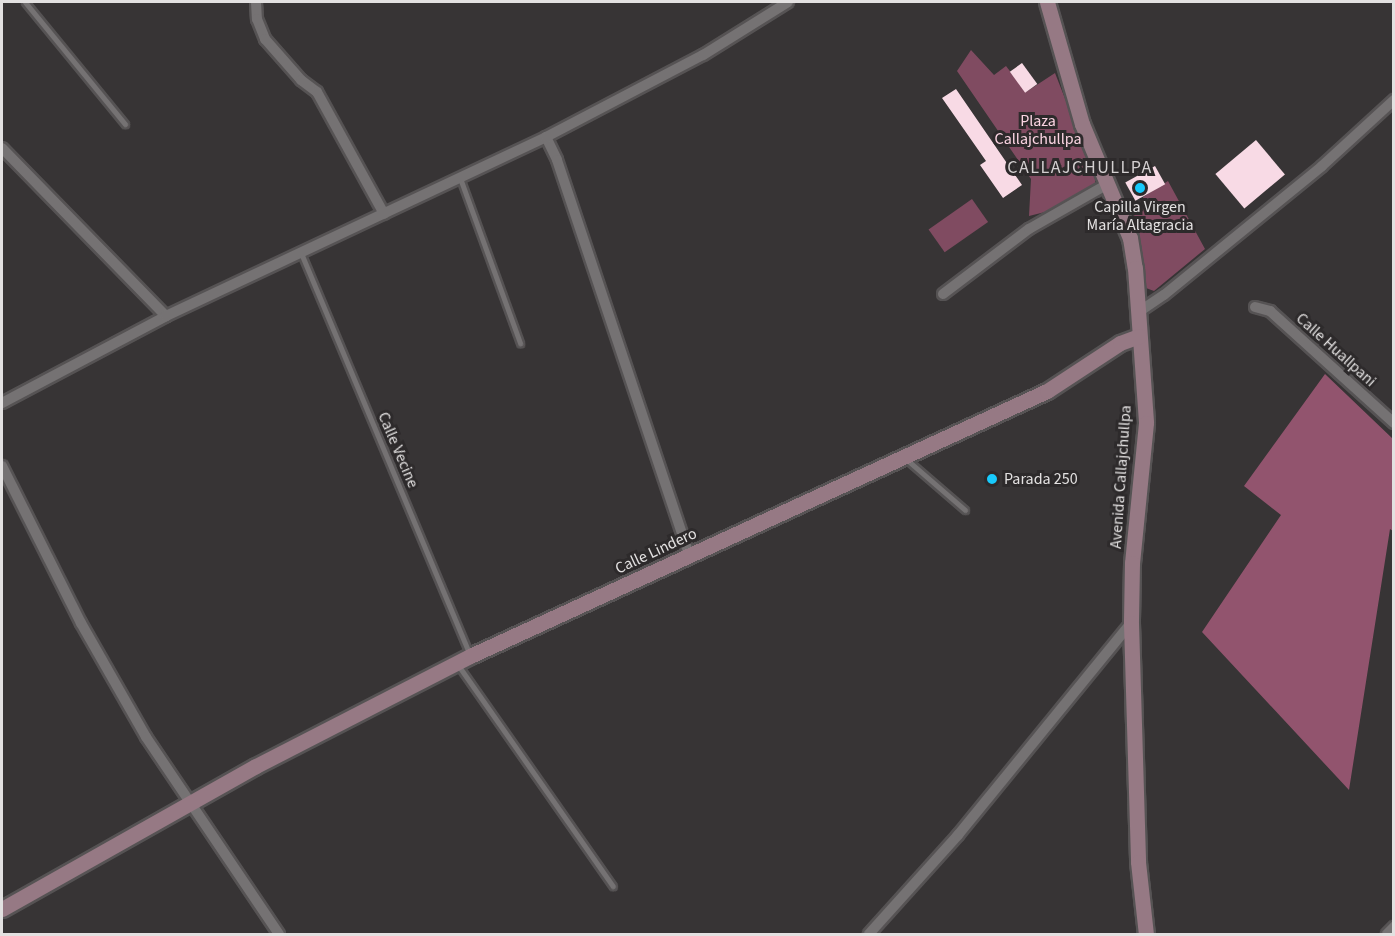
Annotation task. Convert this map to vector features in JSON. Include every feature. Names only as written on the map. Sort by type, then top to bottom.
[{"type":"street","points":[[256,2],[257,19],[265,39],[301,80],[317,92],[384,214]]},
{"type":"street","points":[[2,403],[166,316],[546,137],[703,55],[788,2]]},
{"type":"street","name":"Avenida Callajchullpa","points":[[1047,2],[1082,124],[1130,238],[1146,423],[1132,563],[1131,623],[1138,862],[1146,934]]},
{"type":"street","points":[[1137,313],[1322,166],[1394,100]]},
{"type":"street","points":[[546,137],[561,171],[688,555]]},
{"type":"street","points":[[2,148],[166,316]]},
{"type":"street","points":[[943,294],[1029,229],[1108,184]]},
{"type":"street","name":"Calle Huallpani","points":[[1255,307],[1270,311],[1394,423]]},
{"type":"street","name":"Calle Lindero","points":[[2,909],[150,829],[189,802],[464,661],[688,555],[1047,391],[1120,343],[1139,336]]},
{"type":"street","points":[[2,466],[81,623],[146,737],[279,934]]},
{"type":"street","points":[[869,934],[958,835],[1131,623]]},
{"type":"street","points":[[1387,934],[1394,927]]},
{"type":"lane","points":[[25,2],[125,124]]},
{"type":"lane","points":[[460,178],[520,343]]},
{"type":"lane","name":"Calle Vecine","points":[[301,253],[464,661],[613,886]]},
{"type":"lane","points":[[902,456],[965,510]]},
{"type":"green space","name":"Plaza Callajchullpa","points":[[971,50],[994,75],[1006,66],[1026,92],[1055,73],[1095,175],[1095,185],[1049,211],[1029,216],[1031,179],[957,71]]},
{"type":"green space","points":[[1168,181],[1205,249],[1154,291],[1146,288],[1143,280],[1142,252],[1133,216],[1143,211],[1143,197]]},
{"type":"green space","points":[[972,199],[988,222],[945,252],[929,229]]},
{"type":"shaded area","points":[[1325,374],[1393,439],[1393,531],[1390,529],[1349,790],[1202,632],[1281,515],[1244,486]]},
{"type":"building","points":[[1022,63],[1037,84],[1025,93],[1010,72]]},
{"type":"building","points":[[956,89],[1022,185],[1003,198],[980,165],[986,161],[942,98]]},
{"type":"building","points":[[1256,140],[1285,174],[1244,209],[1215,174]]},
{"type":"building","points":[[1155,166],[1165,184],[1135,201],[1125,182]]},
{"type":"place","name":"Capilla Virgen María Altagracia","points":[[1140,188]]},
{"type":"place","name":"Parada 250","points":[[992,479]]},
{"type":"district","name":"CALLAJCHULLPA","points":[[1080,168]]}]
